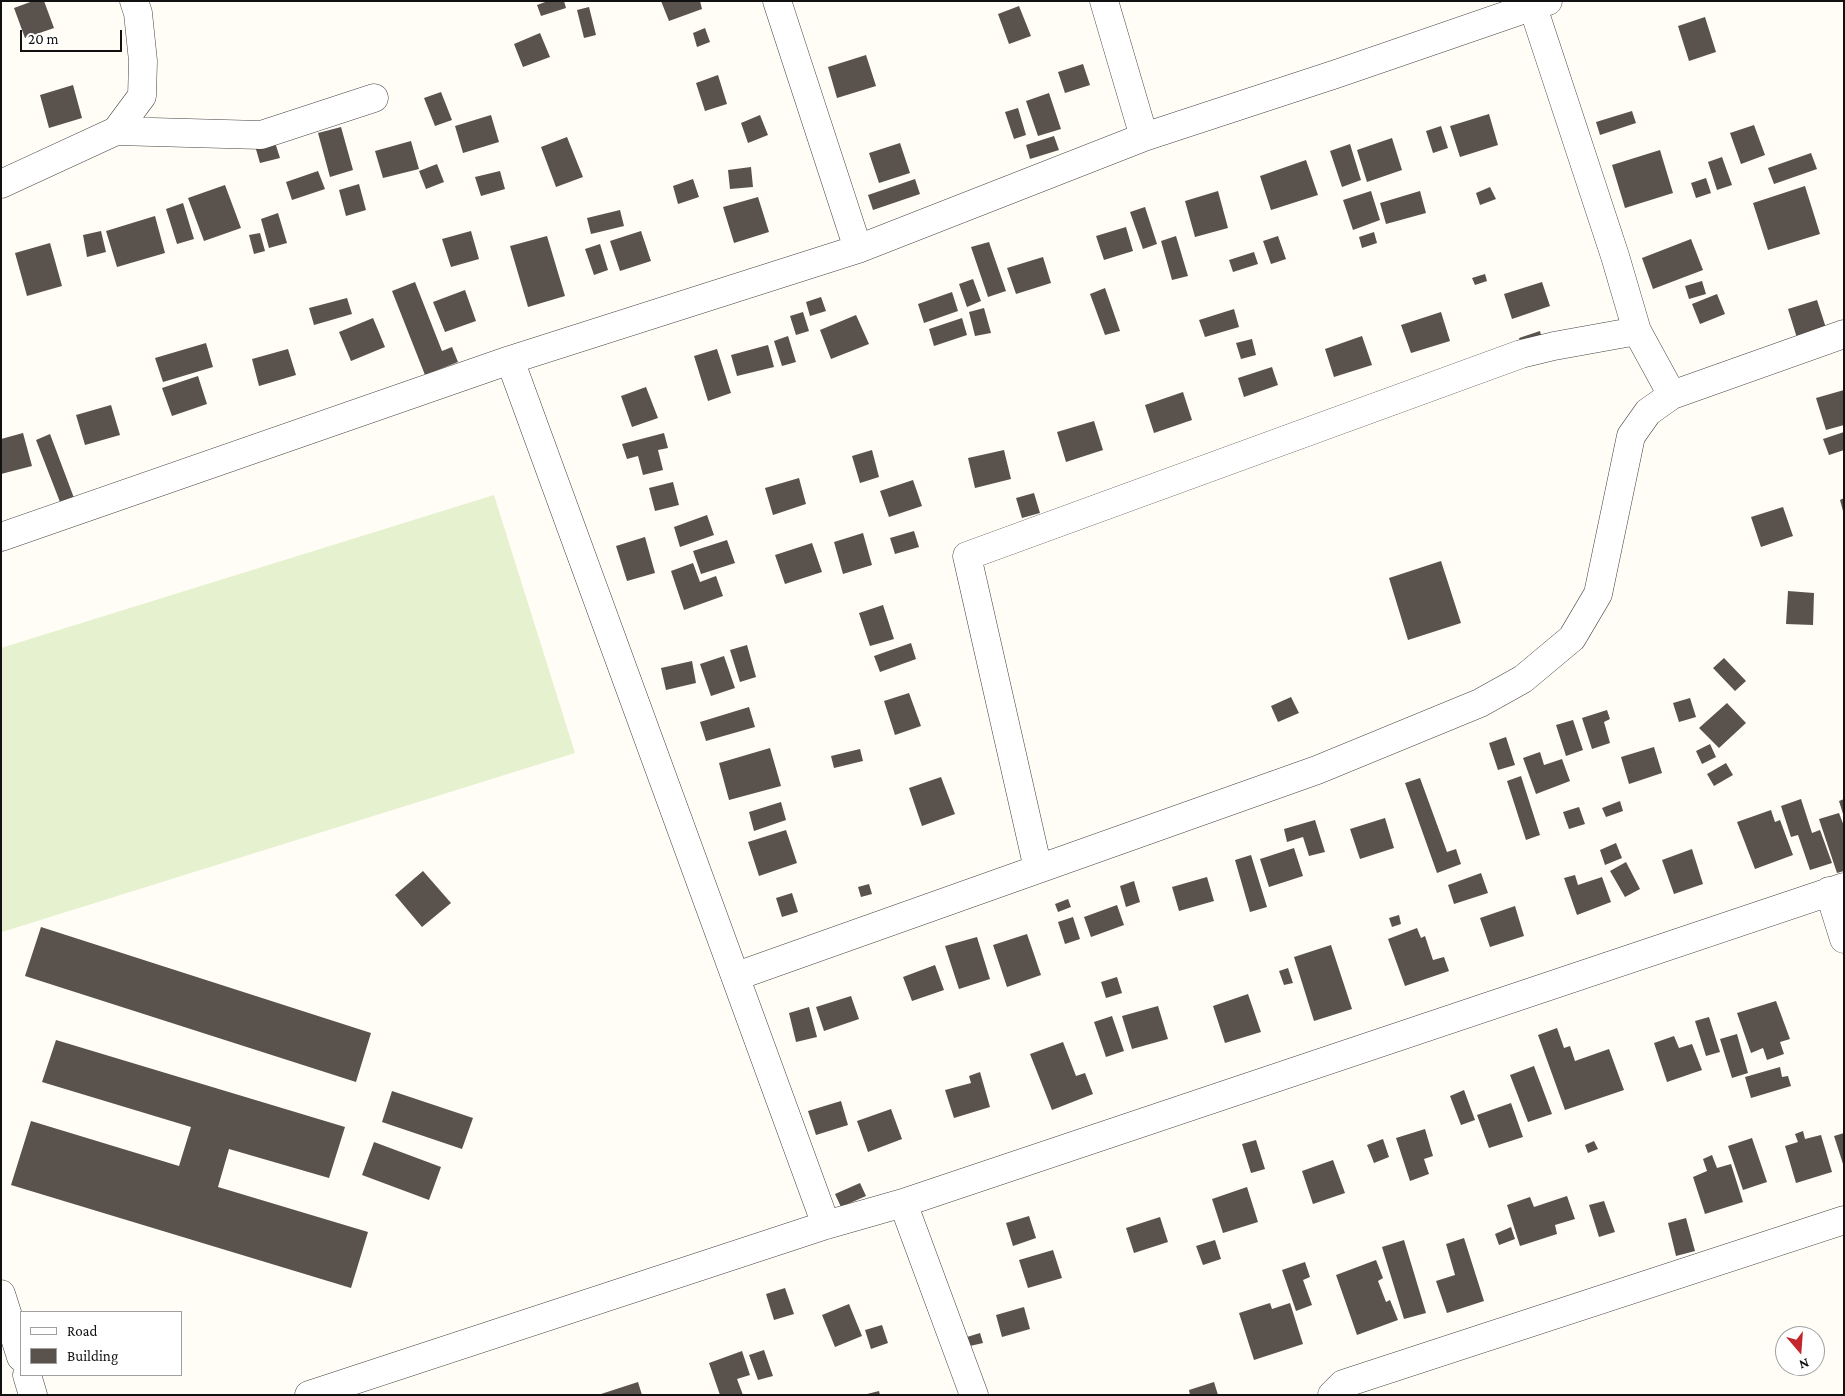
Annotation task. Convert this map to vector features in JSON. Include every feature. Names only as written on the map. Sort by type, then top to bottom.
[{"type":"street","points":[[777,1],[858,249]]},
{"type":"street","points":[[1104,1],[1144,136]]},
{"type":"street","points":[[1,537],[510,360],[858,249],[1144,136],[1336,74],[1537,3],[1637,331],[1672,395]]},
{"type":"street","points":[[116,131],[142,96],[143,61],[138,5]]},
{"type":"street","points":[[1,184],[116,131],[261,135],[374,98]]},
{"type":"street","points":[[1038,869],[967,556],[1521,354],[1637,331]]},
{"type":"street","points":[[736,976],[1317,770],[1480,703],[1523,679],[1572,638],[1598,594],[1631,436],[1648,412],[1672,395],[1844,334]]},
{"type":"street","points":[[510,360],[826,1225]]},
{"type":"street","points":[[309,1395],[826,1225],[903,1202],[1837,889],[1844,939]]},
{"type":"street","points":[[903,1202],[974,1395]]},
{"type":"street","points":[[1332,1395],[1343,1384],[1844,1220]]},
{"type":"street","points":[[1,1294],[20,1354]]},
{"type":"street","points":[[27,1376],[33,1395]]},
{"type":"green space","points":[[494,495],[575,753],[2,932],[1,648]]},
{"type":"building","points":[[33,1],[44,1],[54,28],[25,38],[14,8]]},
{"type":"building","points":[[548,1],[564,1],[566,8],[541,16],[537,5]]},
{"type":"building","points":[[661,1],[700,1],[702,9],[669,21]]},
{"type":"building","points":[[1019,6],[1031,36],[1009,44],[998,14]]},
{"type":"building","points":[[589,7],[596,35],[584,38],[577,10]]},
{"type":"building","points":[[1705,17],[1716,52],[1689,61],[1678,26]]},
{"type":"building","points":[[705,28],[710,42],[697,47],[693,33]]},
{"type":"building","points":[[540,33],[550,57],[523,67],[514,44]]},
{"type":"building","points":[[866,55],[876,86],[837,98],[828,67]]},
{"type":"building","points":[[1083,64],[1090,85],[1065,93],[1058,72]]},
{"type":"building","points":[[718,75],[727,104],[705,111],[696,83]]},
{"type":"building","points":[[73,85],[82,118],[49,128],[40,95]]},
{"type":"building","points":[[441,92],[452,120],[435,126],[424,98]]},
{"type":"building","points":[[1049,93],[1061,129],[1038,136],[1026,101]]},
{"type":"building","points":[[1018,108],[1026,135],[1014,139],[1005,112]]},
{"type":"building","points":[[1632,111],[1636,123],[1600,135],[1596,122]]},
{"type":"building","points":[[1489,114],[1498,145],[1460,157],[1450,126]]},
{"type":"building","points":[[491,115],[499,142],[463,153],[455,126]]},
{"type":"building","points":[[760,115],[768,135],[748,143],[741,123]]},
{"type":"building","points":[[1754,125],[1765,155],[1741,164],[1730,133]]},
{"type":"building","points":[[1441,126],[1448,148],[1433,153],[1426,131]]},
{"type":"building","points":[[341,127],[353,170],[330,177],[318,133]]},
{"type":"building","points":[[272,133],[280,158],[260,163],[253,139]]},
{"type":"building","points":[[1054,136],[1059,150],[1030,159],[1026,145]]},
{"type":"building","points":[[567,137],[583,177],[556,187],[541,147]]},
{"type":"building","points":[[1392,138],[1402,170],[1367,182],[1357,150]]},
{"type":"building","points":[[411,141],[419,169],[383,178],[375,151]]},
{"type":"building","points":[[900,143],[910,173],[879,183],[869,153]]},
{"type":"building","points":[[1350,144],[1361,180],[1342,187],[1330,151]]},
{"type":"building","points":[[1660,150],[1673,193],[1625,208],[1612,165]]},
{"type":"building","points":[[1811,153],[1817,169],[1774,184],[1768,168]]},
{"type":"building","points":[[1722,157],[1732,185],[1717,190],[1708,162]]},
{"type":"building","points":[[1306,160],[1318,195],[1271,210],[1260,176]]},
{"type":"building","points":[[437,164],[444,182],[426,189],[419,171]]},
{"type":"building","points":[[751,167],[753,187],[730,189],[728,170]]},
{"type":"building","points":[[318,171],[325,189],[292,200],[286,182]]},
{"type":"building","points":[[500,171],[505,189],[481,196],[475,177]]},
{"type":"building","points":[[1706,178],[1711,193],[1696,198],[1691,183]]},
{"type":"building","points":[[693,179],[699,197],[678,204],[673,186]]},
{"type":"building","points":[[915,179],[920,194],[873,210],[868,195]]},
{"type":"building","points":[[359,184],[366,210],[346,216],[339,190]]},
{"type":"building","points":[[225,185],[241,228],[204,241],[188,198]]},
{"type":"building","points":[[1805,186],[1820,234],[1768,250],[1753,203]]},
{"type":"building","points":[[1490,187],[1496,199],[1480,205],[1476,193]]},
{"type":"building","points":[[1218,191],[1228,228],[1195,237],[1185,201]]},
{"type":"building","points":[[1371,191],[1380,220],[1353,230],[1343,200]]},
{"type":"building","points":[[1420,191],[1426,213],[1386,224],[1380,203]]},
{"type":"building","points":[[758,197],[769,232],[734,243],[723,207]]},
{"type":"building","points":[[183,203],[194,239],[177,244],[166,209]]},
{"type":"building","points":[[1145,207],[1157,244],[1143,249],[1130,212]]},
{"type":"building","points":[[620,210],[624,226],[591,234],[587,218]]},
{"type":"building","points":[[278,213],[287,243],[269,248],[261,219]]},
{"type":"building","points":[[155,216],[165,253],[117,267],[106,231]]},
{"type":"building","points":[[1126,227],[1133,251],[1104,260],[1096,236]]},
{"type":"building","points":[[101,231],[106,252],[87,257],[83,235]]},
{"type":"building","points":[[471,231],[479,259],[451,267],[442,239]]},
{"type":"building","points":[[641,231],[651,261],[620,271],[610,241]]},
{"type":"building","points":[[1374,232],[1377,243],[1362,248],[1359,237]]},
{"type":"building","points":[[260,233],[265,251],[254,254],[249,235]]},
{"type":"building","points":[[547,236],[565,296],[528,307],[510,246]]},
{"type":"building","points":[[1176,236],[1188,276],[1172,280],[1161,241]]},
{"type":"building","points":[[1278,236],[1286,259],[1271,264],[1263,241]]},
{"type":"building","points":[[1691,239],[1703,270],[1653,289],[1642,258]]},
{"type":"building","points":[[989,242],[1006,291],[988,297],[971,247]]},
{"type":"building","points":[[50,243],[62,286],[27,296],[15,253]]},
{"type":"building","points":[[600,244],[608,270],[594,275],[585,249]]},
{"type":"building","points":[[1254,252],[1258,264],[1233,272],[1229,260]]},
{"type":"building","points":[[1043,257],[1051,283],[1016,294],[1007,268]]},
{"type":"building","points":[[1485,274],[1487,281],[1475,285],[1472,278]]},
{"type":"building","points":[[973,279],[981,301],[967,307],[959,284]]},
{"type":"building","points":[[1702,281],[1706,294],[1689,299],[1685,286]]},
{"type":"building","points":[[415,282],[442,351],[452,347],[458,362],[425,375],[392,291]]},
{"type":"building","points":[[1542,282],[1550,306],[1512,319],[1504,294]]},
{"type":"building","points":[[1105,288],[1120,331],[1105,335],[1090,294]]},
{"type":"building","points":[[465,290],[476,321],[445,332],[433,302]]},
{"type":"building","points":[[952,292],[958,311],[924,323],[918,304]]},
{"type":"building","points":[[1717,294],[1725,314],[1700,324],[1692,304]]},
{"type":"building","points":[[821,297],[826,311],[810,316],[806,302]]},
{"type":"building","points":[[347,298],[352,314],[314,325],[309,308]]},
{"type":"building","points":[[1817,300],[1826,328],[1797,338],[1788,309]]},
{"type":"building","points":[[984,308],[991,333],[975,336],[969,312]]},
{"type":"building","points":[[1234,309],[1239,327],[1205,337],[1199,320]]},
{"type":"building","points":[[803,312],[809,331],[796,335],[790,316]]},
{"type":"building","points":[[1441,312],[1450,341],[1411,353],[1401,325]]},
{"type":"building","points":[[856,315],[869,344],[831,359],[820,330]]},
{"type":"building","points":[[373,318],[385,347],[351,361],[339,332]]},
{"type":"building","points":[[962,318],[967,335],[934,346],[929,329]]},
{"type":"building","points":[[1540,331],[1543,343],[1523,349],[1519,338]]},
{"type":"building","points":[[788,336],[796,362],[782,366],[774,341]]},
{"type":"building","points":[[1362,336],[1372,365],[1334,377],[1325,349]]},
{"type":"building","points":[[1252,339],[1256,355],[1241,359],[1236,343]]},
{"type":"building","points":[[206,343],[213,367],[163,382],[155,358]]},
{"type":"building","points":[[768,345],[774,367],[737,376],[731,355]]},
{"type":"building","points":[[288,349],[296,375],[259,386],[252,359]]},
{"type":"building","points":[[717,349],[731,393],[708,401],[694,356]]},
{"type":"building","points":[[1272,367],[1278,385],[1244,397],[1238,378]]},
{"type":"building","points":[[198,376],[207,404],[172,416],[162,388]]},
{"type":"building","points":[[646,387],[658,418],[632,427],[621,396]]},
{"type":"building","points":[[1844,390],[1844,425],[1826,430],[1816,398]]},
{"type":"building","points":[[1183,392],[1192,420],[1154,433],[1145,405]]},
{"type":"building","points":[[111,405],[120,435],[85,445],[76,415]]},
{"type":"building","points":[[1094,421],[1103,450],[1066,462],[1057,432]]},
{"type":"building","points":[[1844,432],[1844,450],[1829,455],[1823,439]]},
{"type":"building","points":[[23,433],[32,466],[1,474],[1,439]]},
{"type":"building","points":[[664,433],[668,448],[658,450],[663,470],[643,475],[638,456],[627,459],[622,444]]},
{"type":"building","points":[[50,434],[74,498],[60,502],[36,440]]},
{"type":"building","points":[[872,450],[879,477],[860,483],[852,456]]},
{"type":"building","points":[[1004,450],[1011,479],[975,488],[968,458]]},
{"type":"building","points":[[799,478],[806,504],[773,515],[765,488]]},
{"type":"building","points":[[913,480],[922,506],[889,517],[880,491]]},
{"type":"building","points":[[673,482],[679,505],[655,511],[649,488]]},
{"type":"building","points":[[1034,493],[1040,513],[1022,518],[1016,498]]},
{"type":"building","points":[[1844,498],[1844,511],[1843,511],[1840,500]]},
{"type":"building","points":[[1783,507],[1793,536],[1761,547],[1751,517]]},
{"type":"building","points":[[707,515],[714,535],[680,547],[674,527]]},
{"type":"building","points":[[914,531],[919,547],[895,554],[890,538]]},
{"type":"building","points":[[863,533],[872,565],[843,574],[834,542]]},
{"type":"building","points":[[645,537],[655,573],[627,581],[616,546]]},
{"type":"building","points":[[727,540],[735,563],[701,574],[693,551]]},
{"type":"building","points":[[812,543],[822,572],[785,584],[775,555]]},
{"type":"building","points":[[1441,561],[1461,623],[1408,640],[1389,578]]},
{"type":"building","points":[[693,563],[700,582],[716,576],[723,596],[684,610],[671,571]]},
{"type":"building","points":[[1788,591],[1814,593],[1813,625],[1786,624]]},
{"type":"building","points":[[883,605],[894,639],[870,646],[859,613]]},
{"type":"building","points":[[911,643],[916,659],[880,672],[874,656]]},
{"type":"building","points":[[747,645],[756,677],[740,682],[730,650]]},
{"type":"building","points":[[724,656],[735,688],[711,696],[700,664]]},
{"type":"building","points":[[1724,658],[1746,681],[1735,691],[1713,668]]},
{"type":"building","points":[[692,661],[696,683],[666,690],[661,668]]},
{"type":"building","points":[[909,693],[921,726],[895,735],[884,701]]},
{"type":"building","points":[[1291,697],[1299,713],[1278,722],[1271,706]]},
{"type":"building","points":[[1690,698],[1696,717],[1679,722],[1673,703]]},
{"type":"building","points":[[1727,703],[1746,723],[1719,748],[1699,728]]},
{"type":"building","points":[[749,707],[755,727],[706,741],[700,722]]},
{"type":"building","points":[[1607,710],[1610,719],[1604,722],[1610,743],[1592,749],[1582,718]]},
{"type":"building","points":[[1573,720],[1583,750],[1566,756],[1556,725]]},
{"type":"building","points":[[1506,737],[1515,765],[1498,770],[1489,743]]},
{"type":"building","points":[[1710,744],[1716,757],[1702,764],[1696,751]]},
{"type":"building","points":[[1654,747],[1662,773],[1629,784],[1621,757]]},
{"type":"building","points":[[770,748],[781,786],[729,800],[719,763]]},
{"type":"building","points":[[860,749],[863,761],[834,768],[831,756]]},
{"type":"building","points":[[1540,752],[1544,765],[1562,759],[1570,781],[1536,794],[1523,758]]},
{"type":"building","points":[[1726,763],[1733,775],[1714,786],[1707,774]]},
{"type":"building","points":[[1521,776],[1540,835],[1526,840],[1507,781]]},
{"type":"building","points":[[941,777],[955,814],[922,826],[909,788]]},
{"type":"building","points":[[1420,778],[1447,852],[1456,849],[1461,864],[1437,873],[1405,783]]},
{"type":"building","points":[[1801,799],[1812,833],[1820,830],[1832,863],[1810,870],[1798,835],[1791,837],[1781,806]]},
{"type":"building","points":[[1844,799],[1844,814],[1843,814],[1839,801]]},
{"type":"building","points":[[1620,801],[1623,811],[1606,817],[1602,808]]},
{"type":"building","points":[[781,802],[786,820],[754,831],[749,812]]},
{"type":"building","points":[[1579,807],[1585,824],[1569,829],[1563,812]]},
{"type":"building","points":[[1771,810],[1775,822],[1780,820],[1793,855],[1755,869],[1737,822]]},
{"type":"building","points":[[1839,813],[1844,826],[1844,871],[1837,873],[1819,819]]},
{"type":"building","points":[[1385,818],[1394,848],[1360,859],[1350,829]]},
{"type":"building","points":[[1315,820],[1325,852],[1309,856],[1303,837],[1287,842],[1284,829]]},
{"type":"building","points":[[786,830],[797,863],[759,876],[748,842]]},
{"type":"building","points":[[1616,843],[1622,858],[1605,865],[1600,850]]},
{"type":"building","points":[[1294,848],[1303,876],[1269,887],[1260,859]]},
{"type":"building","points":[[1692,849],[1703,884],[1674,894],[1662,860]]},
{"type":"building","points":[[1251,855],[1267,907],[1250,912],[1235,860]]},
{"type":"building","points":[[1626,862],[1640,889],[1625,897],[1610,871]]},
{"type":"building","points":[[423,871],[451,903],[422,927],[395,895]]},
{"type":"building","points":[[1481,873],[1488,893],[1454,904],[1448,885]]},
{"type":"building","points":[[1575,875],[1578,885],[1602,877],[1611,902],[1577,915],[1564,878]]},
{"type":"building","points":[[1207,877],[1214,901],[1179,911],[1172,887]]},
{"type":"building","points":[[1134,881],[1140,902],[1126,907],[1120,886]]},
{"type":"building","points":[[869,884],[872,894],[861,897],[858,887]]},
{"type":"building","points":[[792,893],[798,912],[782,917],[776,898]]},
{"type":"building","points":[[1068,899],[1071,907],[1058,912],[1055,904]]},
{"type":"building","points":[[1117,905],[1124,925],[1091,937],[1084,917]]},
{"type":"building","points":[[1515,906],[1524,936],[1490,947],[1480,918]]},
{"type":"building","points":[[1399,915],[1401,924],[1392,927],[1389,918]]},
{"type":"building","points":[[1073,917],[1080,939],[1065,944],[1058,922]]},
{"type":"building","points":[[41,927],[371,1033],[356,1082],[25,976]]},
{"type":"building","points":[[1417,928],[1421,938],[1425,936],[1433,960],[1444,957],[1449,971],[1405,986],[1388,939]]},
{"type":"building","points":[[1027,934],[1041,975],[1007,987],[993,945]]},
{"type":"building","points":[[977,937],[990,979],[959,989],[945,946]]},
{"type":"building","points":[[1331,945],[1352,1009],[1314,1021],[1294,957]]},
{"type":"building","points":[[935,965],[944,990],[912,1001],[903,977]]},
{"type":"building","points":[[1288,968],[1293,983],[1284,985],[1279,971]]},
{"type":"building","points":[[1117,977],[1122,993],[1106,998],[1101,982]]},
{"type":"building","points":[[1248,994],[1261,1032],[1225,1043],[1213,1006]]},
{"type":"building","points":[[851,996],[859,1019],[824,1031],[816,1007]]},
{"type":"building","points":[[1776,1001],[1790,1039],[1780,1042],[1784,1054],[1767,1060],[1763,1048],[1751,1053],[1737,1013]]},
{"type":"building","points":[[1158,1006],[1168,1039],[1132,1049],[1122,1016]]},
{"type":"building","points":[[809,1007],[817,1037],[796,1042],[789,1013]]},
{"type":"building","points":[[1112,1016],[1124,1051],[1106,1057],[1094,1022]]},
{"type":"building","points":[[1709,1017],[1720,1052],[1706,1056],[1695,1021]]},
{"type":"building","points":[[1557,1028],[1564,1048],[1570,1046],[1575,1061],[1609,1049],[1624,1090],[1565,1110],[1538,1035]]},
{"type":"building","points":[[1737,1034],[1748,1073],[1732,1078],[1720,1039]]},
{"type":"building","points":[[1674,1036],[1679,1048],[1692,1044],[1702,1070],[1667,1082],[1654,1043]]},
{"type":"building","points":[[56,1040],[345,1127],[329,1178],[229,1149],[218,1187],[368,1232],[351,1288],[11,1185],[31,1121],[179,1166],[191,1127],[42,1082]]},
{"type":"building","points":[[1063,1042],[1076,1076],[1085,1073],[1093,1094],[1052,1110],[1030,1054]]},
{"type":"building","points":[[1534,1066],[1552,1114],[1528,1122],[1510,1075]]},
{"type":"building","points":[[1780,1067],[1782,1077],[1788,1076],[1791,1086],[1751,1098],[1745,1077]]},
{"type":"building","points":[[980,1072],[990,1107],[954,1118],[945,1090],[971,1083],[969,1076]]},
{"type":"building","points":[[1464,1090],[1475,1120],[1461,1125],[1450,1096]]},
{"type":"building","points":[[392,1091],[473,1118],[462,1149],[382,1122]]},
{"type":"building","points":[[841,1101],[848,1125],[816,1135],[808,1111]]},
{"type":"building","points":[[1511,1103],[1523,1137],[1489,1148],[1477,1115]]},
{"type":"building","points":[[891,1109],[902,1139],[868,1152],[857,1121]]},
{"type":"building","points":[[1425,1129],[1433,1156],[1424,1159],[1429,1174],[1410,1181],[1396,1138]]},
{"type":"building","points":[[1803,1131],[1805,1139],[1821,1135],[1832,1172],[1796,1183],[1785,1146],[1798,1142],[1795,1134]]},
{"type":"building","points":[[1844,1133],[1844,1164],[1843,1164],[1834,1136]]},
{"type":"building","points":[[1752,1138],[1767,1182],[1743,1190],[1728,1146]]},
{"type":"building","points":[[1383,1139],[1389,1157],[1374,1163],[1367,1145]]},
{"type":"building","points":[[1256,1140],[1265,1169],[1251,1173],[1242,1144]]},
{"type":"building","points":[[1594,1141],[1598,1149],[1588,1153],[1585,1145]]},
{"type":"building","points":[[374,1142],[441,1167],[429,1200],[362,1175]]},
{"type":"building","points":[[1712,1155],[1717,1168],[1731,1164],[1743,1202],[1705,1214],[1693,1177],[1707,1171],[1703,1159]]},
{"type":"building","points":[[1333,1160],[1345,1193],[1313,1204],[1302,1171]]},
{"type":"building","points":[[860,1183],[866,1196],[841,1207],[835,1194]]},
{"type":"building","points":[[1247,1187],[1258,1222],[1223,1233],[1212,1199]]},
{"type":"building","points":[[1567,1196],[1575,1219],[1555,1225],[1557,1234],[1520,1246],[1507,1205],[1530,1197],[1534,1207]]},
{"type":"building","points":[[1604,1201],[1615,1232],[1599,1237],[1589,1205]]},
{"type":"building","points":[[1029,1216],[1036,1238],[1013,1246],[1006,1223]]},
{"type":"building","points":[[1160,1217],[1168,1242],[1134,1253],[1126,1228]]},
{"type":"building","points":[[1686,1218],[1695,1251],[1676,1256],[1668,1223]]},
{"type":"building","points":[[1511,1227],[1515,1239],[1499,1245],[1495,1234]]},
{"type":"building","points":[[1464,1238],[1484,1301],[1447,1313],[1436,1281],[1455,1275],[1446,1244]]},
{"type":"building","points":[[1215,1240],[1221,1259],[1203,1265],[1196,1246]]},
{"type":"building","points":[[1404,1240],[1426,1313],[1404,1319],[1382,1247]]},
{"type":"building","points":[[1053,1250],[1062,1278],[1028,1288],[1019,1260]]},
{"type":"building","points":[[1376,1260],[1383,1278],[1378,1281],[1386,1302],[1390,1300],[1398,1320],[1357,1335],[1336,1275]]},
{"type":"building","points":[[1305,1262],[1310,1277],[1303,1280],[1312,1305],[1296,1311],[1282,1270]]},
{"type":"building","points":[[785,1288],[794,1314],[774,1320],[766,1294]]},
{"type":"building","points":[[1270,1303],[1272,1309],[1290,1303],[1303,1344],[1254,1360],[1239,1313]]},
{"type":"building","points":[[849,1304],[862,1336],[835,1347],[822,1315]]},
{"type":"building","points":[[1024,1307],[1030,1329],[1002,1337],[996,1315]]},
{"type":"building","points":[[882,1325],[888,1343],[871,1349],[865,1330]]},
{"type":"building","points":[[980,1333],[983,1343],[970,1346],[967,1337]]},
{"type":"building","points":[[764,1350],[773,1376],[758,1380],[749,1355]]},
{"type":"building","points":[[742,1351],[750,1375],[737,1379],[743,1395],[720,1395],[709,1363]]},
{"type":"building","points":[[638,1382],[642,1395],[601,1395],[601,1394]]},
{"type":"building","points":[[1214,1382],[1218,1395],[1190,1395],[1189,1390]]},
{"type":"building","points":[[879,1391],[880,1395],[867,1395],[867,1394]]}]
